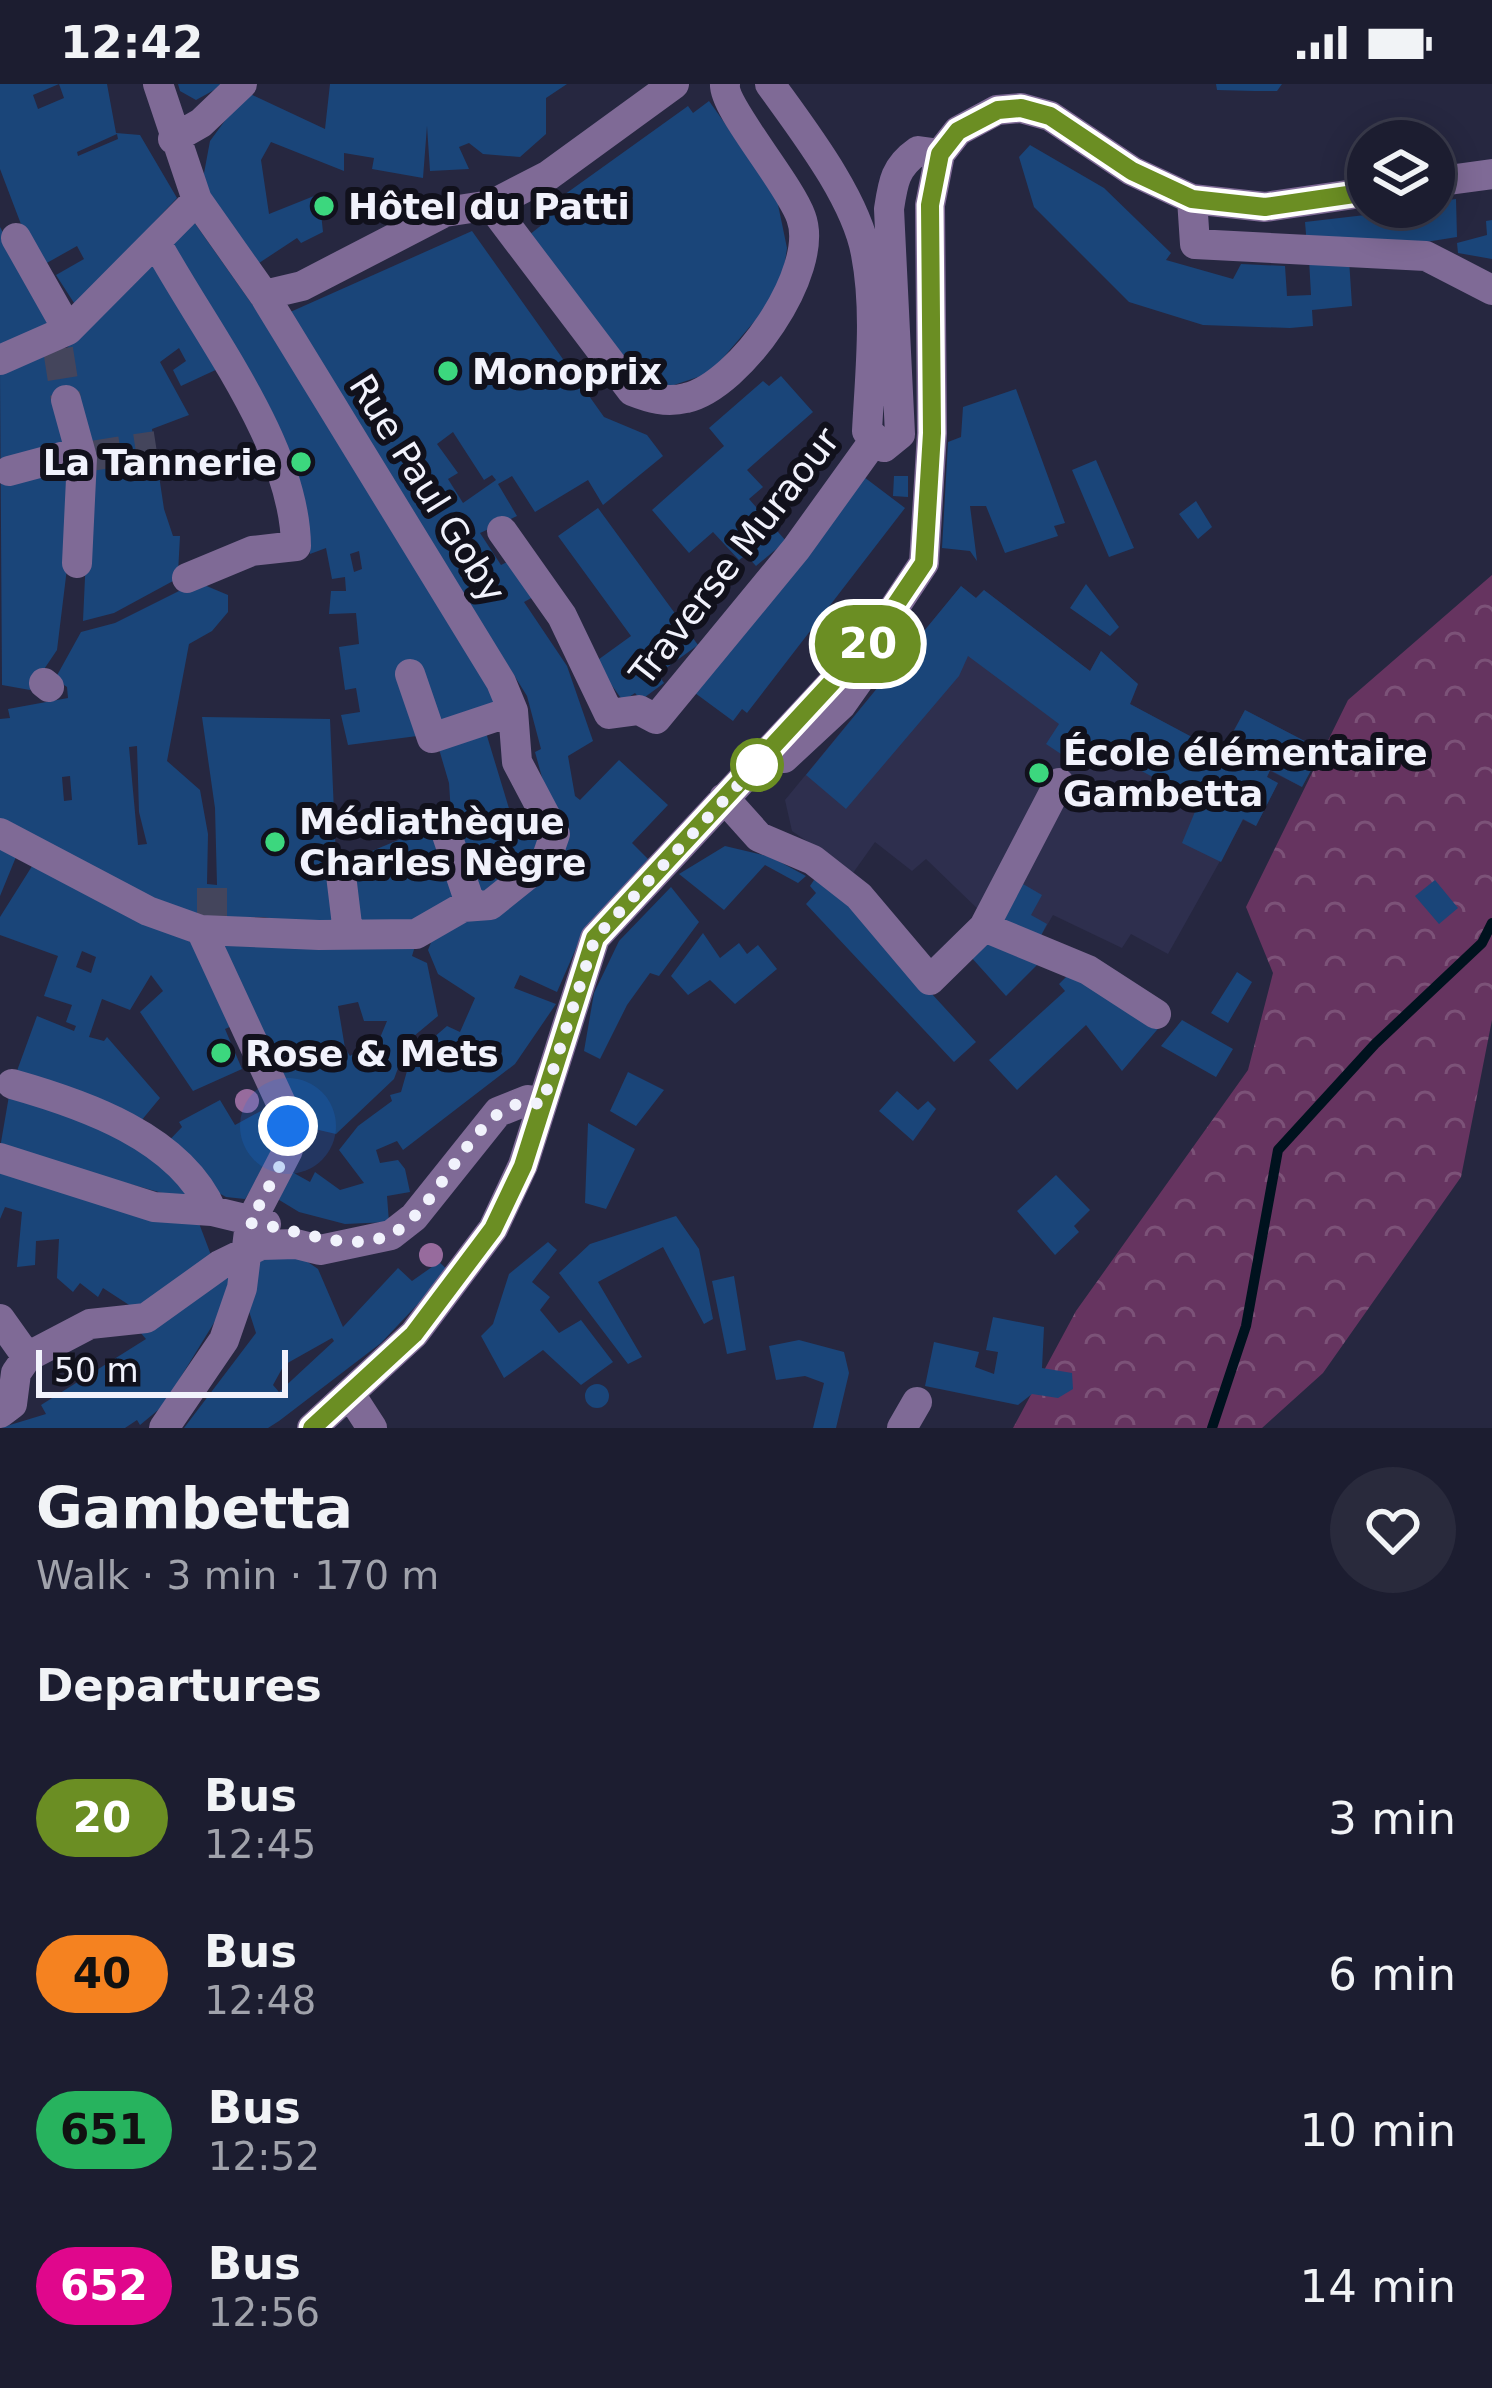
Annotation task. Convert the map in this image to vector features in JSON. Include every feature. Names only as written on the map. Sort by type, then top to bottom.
[{"type":"street","name":"Rue Paul Goby","points":[[158,84],[197,200],[264,295],[477,642],[513,711],[517,762],[555,834],[546,860],[490,905],[471,906]]},
{"type":"street","points":[[173,139],[201,123],[242,84]]},
{"type":"street","points":[[264,295],[302,286],[446,212],[491,205],[549,175],[674,84]]},
{"type":"street","points":[[491,205],[632,391],[656,400],[699,394],[737,368],[770,327],[804,245],[802,220],[768,154],[725,99],[725,84]]},
{"type":"street","points":[[770,84],[814,146],[859,229],[866,255],[871,334],[868,431],[873,442]]},
{"type":"street","points":[[322,1424],[414,1334],[493,1229],[514,1190],[595,938],[874,637],[924,563],[932,433],[930,205],[940,154],[958,131],[982,117],[1021,108],[1050,116],[1132,171],[1192,199],[1265,207],[1347,195]]},
{"type":"street","name":"Traverse Muraour","points":[[502,531],[562,616],[609,714],[640,710],[656,719],[796,549],[873,442],[884,447],[900,434],[889,209],[893,179],[902,162],[918,151],[940,154]]},
{"type":"street","points":[[1455,179],[1492,174]]},
{"type":"street","points":[[1192,199],[1195,244],[1426,256],[1492,290]]},
{"type":"street","points":[[0,360],[62,338],[197,200]]},
{"type":"street","points":[[16,238],[62,338]]},
{"type":"street","points":[[156,242],[280,460],[290,489],[296,546],[252,551],[187,578]]},
{"type":"street","points":[[66,400],[84,456],[77,563]]},
{"type":"street","points":[[9,471],[84,456]]},
{"type":"street","points":[[410,674],[432,737],[513,711]]},
{"type":"street","points":[[724,798],[760,837],[813,860],[859,896],[930,980],[984,927],[1058,783]]},
{"type":"street","points":[[0,833],[148,911],[208,926],[416,934],[471,906],[445,829]]},
{"type":"street","points":[[341,875],[348,933]]},
{"type":"street","points":[[164,1428],[224,1340],[242,1288],[248,1237],[288,1150],[288,1126],[208,926]]},
{"type":"street","points":[[984,927],[1088,970],[1156,1014]]},
{"type":"street","points":[[12,1084],[89,1105],[148,1141],[198,1186],[212,1211],[248,1237],[320,1250],[391,1235],[414,1217],[498,1112],[528,1100],[542,1105]]},
{"type":"street","points":[[0,1158],[154,1207],[212,1211]]},
{"type":"street","points":[[0,1413],[12,1404],[16,1373],[27,1357],[90,1324],[146,1318],[248,1237]]},
{"type":"street","points":[[0,1319],[27,1357]]},
{"type":"street","points":[[350,1394],[372,1428]]},
{"type":"shaded area","name":"École élémentaire Gambetta","points":[[961,586],[976,598],[984,590],[1090,671],[1101,651],[1138,684],[1130,704],[1221,753],[1245,710],[1322,750],[1302,787],[1270,771],[1267,777],[1278,783],[1256,826],[1243,820],[1168,954],[1131,934],[1122,948],[1053,915],[1038,941],[984,915],[926,859],[912,871],[875,842],[853,873],[792,831],[785,800]]},
{"type":"green space","points":[[1492,575],[1492,1020],[1461,1177],[1323,1373],[1262,1428],[1013,1428],[1076,1311],[1248,1070],[1273,973],[1246,907],[1348,700]]},
{"type":"building","points":[[0,84],[59,84],[107,84],[116,133],[140,135],[177,198],[76,306],[56,275],[84,259],[77,246],[45,264],[27,240],[0,169]],"holes":[[[59,84],[64,98],[38,109],[33,95]],[[117,134],[118,139],[78,156],[77,152]]]},
{"type":"building","points":[[178,84],[225,84],[196,100],[180,91]]},
{"type":"building","points":[[330,84],[567,84],[546,98],[546,134],[520,157],[483,154],[469,143],[459,147],[469,169],[430,171],[427,126],[423,178],[372,169],[374,158],[344,153],[344,171],[271,142],[261,160],[269,214],[319,194],[323,232],[301,243],[297,238],[256,265],[202,184],[210,141],[246,92],[325,129]]},
{"type":"building","points":[[1216,84],[1282,84],[1277,91],[1254,91],[1217,90]]},
{"type":"building","points":[[709,101],[776,195],[787,248],[784,269],[771,302],[710,373],[674,385],[647,386],[529,235],[543,224],[536,215],[688,106],[693,113]]},
{"type":"building","points":[[1030,145],[1104,188],[1171,253],[1166,260],[1233,279],[1241,264],[1285,266],[1287,296],[1311,295],[1309,259],[1349,259],[1352,306],[1312,310],[1313,326],[1290,328],[1203,325],[1129,302],[1034,207],[1019,157]]},
{"type":"building","points":[[1455,199],[1457,237],[1407,245],[1307,246],[1305,222],[1347,217],[1347,228],[1455,228]]},
{"type":"building","points":[[1492,220],[1492,259],[1458,253],[1457,243],[1487,235],[1486,221]]},
{"type":"building","points":[[194,222],[264,321],[483,675],[498,711],[425,735],[348,745],[341,715],[360,712],[356,688],[345,690],[339,647],[359,644],[356,613],[329,614],[331,591],[346,591],[345,577],[332,579],[326,548],[310,554],[297,480],[167,248]],"holes":[[[359,551],[362,569],[354,572],[350,554]]]},
{"type":"building","points":[[0,227],[52,324],[0,348]]},
{"type":"building","points":[[472,231],[604,417],[647,435],[663,456],[603,505],[588,480],[535,512],[512,476],[498,484],[517,516],[480,533],[501,565],[511,560],[535,596],[524,602],[567,666],[593,741],[568,756],[575,796],[580,800],[619,760],[668,805],[632,843],[648,859],[583,932],[557,992],[520,975],[514,988],[556,1004],[515,1064],[403,1150],[397,1141],[376,1150],[380,1163],[398,1160],[410,1192],[387,1196],[389,1222],[345,1224],[299,1212],[276,1198],[292,1172],[310,1182],[315,1172],[340,1190],[364,1183],[339,1150],[358,1126],[392,1101],[390,1095],[401,1092],[411,1057],[447,1026],[460,1032],[475,998],[438,974],[428,950],[438,925],[489,917],[564,856],[559,815],[548,799],[535,752],[541,749],[527,696],[288,313]],"holes":[[[453,432],[484,480],[492,475],[496,480],[463,503],[448,479],[458,473],[437,444]]]},
{"type":"building","points":[[155,254],[222,367],[181,386],[173,370],[186,361],[179,348],[160,362],[189,415],[152,429],[164,509],[173,536],[180,536],[178,573],[173,581],[114,613],[83,621],[86,556],[73,461],[74,511],[57,650],[30,690],[2,685],[0,370],[67,348]]},
{"type":"building","points":[[781,376],[813,412],[747,470],[763,487],[749,499],[786,541],[756,566],[746,555],[739,560],[713,532],[689,553],[652,510],[724,446],[709,428],[763,381],[769,386]]},
{"type":"building","points":[[1016,389],[1065,523],[1054,526],[1058,536],[1005,553],[986,506],[970,506],[977,561],[970,551],[942,548],[948,442],[961,437],[963,407]]},
{"type":"building","points":[[1096,460],[1134,548],[1109,557],[1072,470]]},
{"type":"building","points":[[894,476],[908,476],[908,497],[893,496]]},
{"type":"building","points":[[864,477],[905,508],[747,713],[742,709],[733,721],[695,693]]},
{"type":"building","points":[[1196,501],[1212,527],[1198,539],[1179,514]]},
{"type":"building","points":[[598,508],[698,645],[658,674],[664,683],[641,700],[635,693],[623,701],[595,662],[631,636],[558,536]]},
{"type":"building","points":[[197,582],[228,595],[228,612],[212,631],[189,644],[167,761],[200,790],[208,834],[207,884],[217,885],[215,808],[202,717],[330,719],[339,929],[263,917],[194,918],[0,823],[0,719],[10,718],[8,709],[68,698],[67,687],[55,679],[81,632],[115,623]],"holes":[[[137,746],[139,812],[147,844],[138,845],[129,747]],[[70,776],[72,800],[64,801],[62,777]]]},
{"type":"building","points":[[1086,584],[1119,627],[1110,636],[1070,608]]},
{"type":"building","points":[[961,586],[976,598],[984,590],[1090,671],[1101,651],[1138,684],[1130,704],[1222,753],[1245,710],[1322,750],[1302,787],[1270,770],[1267,777],[1278,783],[1256,826],[1243,819],[1221,862],[1182,843],[1199,802],[1099,748],[1085,770],[1046,744],[1059,724],[968,656],[959,676],[846,809],[806,775]]},
{"type":"building","points":[[484,726],[514,825],[531,814],[548,843],[519,871],[474,897],[452,829],[449,783],[436,739]]},
{"type":"building","points":[[434,825],[463,900],[404,929],[353,925],[345,882],[378,858],[372,851]]},
{"type":"building","points":[[0,839],[18,852],[0,896]]},
{"type":"building","points":[[725,846],[771,857],[806,876],[798,883],[765,865],[724,910],[679,874]]},
{"type":"building","points":[[34,863],[193,943],[234,1025],[225,1029],[242,1069],[193,1091],[140,1012],[163,991],[151,975],[130,1010],[102,999],[89,1037],[104,1041],[107,1037],[160,1098],[136,1127],[14,1079],[37,1016],[74,1031],[76,1026],[66,1022],[72,1005],[44,996],[58,956],[0,935],[0,917]],"holes":[[[82,951],[96,957],[91,973],[76,967]]]},
{"type":"building","points":[[814,880],[826,883],[877,934],[976,1042],[954,1062],[806,904],[816,893],[810,886]]},
{"type":"building","points":[[1435,880],[1458,908],[1439,924],[1415,896]]},
{"type":"building","points":[[1023,884],[1042,895],[1031,915],[1047,924],[1038,941],[1002,922]]},
{"type":"building","points":[[671,887],[699,922],[659,976],[650,973],[627,1005],[600,1059],[584,1051],[594,993],[619,941]]},
{"type":"building","points":[[703,933],[720,958],[739,943],[747,954],[758,945],[777,969],[735,1004],[710,980],[688,995],[671,976]]},
{"type":"building","points":[[990,942],[1039,963],[1006,996],[971,957]]},
{"type":"building","points":[[223,945],[415,946],[412,956],[427,963],[438,1016],[408,1041],[394,1079],[336,1134],[293,1124]],"holes":[[[358,1002],[364,1021],[387,1021],[372,1057],[366,1045],[350,1056],[338,1006]]]},
{"type":"building","points":[[1071,972],[1162,1024],[1122,1071],[1086,1025],[1017,1090],[989,1060],[1065,991],[1059,984]]},
{"type":"building","points":[[1237,972],[1252,982],[1228,1023],[1211,1013]]},
{"type":"building","points":[[1182,1020],[1233,1049],[1216,1077],[1161,1046]]},
{"type":"building","points":[[628,1072],[664,1090],[636,1126],[610,1111]]},
{"type":"building","points":[[10,1090],[154,1152],[191,1201],[0,1148]]},
{"type":"building","points":[[897,1091],[918,1110],[928,1101],[936,1109],[913,1141],[879,1111]]},
{"type":"building","points":[[220,1100],[235,1125],[270,1106],[279,1130],[272,1159],[245,1199],[226,1197],[197,1181],[161,1149],[182,1127],[179,1122]]},
{"type":"building","points":[[588,1123],[635,1149],[606,1209],[585,1203]]},
{"type":"building","points":[[0,1171],[197,1218],[214,1263],[143,1314],[103,1288],[98,1297],[80,1283],[73,1292],[57,1278],[59,1239],[36,1241],[35,1265],[17,1267],[22,1212],[5,1207],[0,1219]]},
{"type":"building","points":[[1056,1175],[1090,1210],[1074,1226],[1079,1232],[1055,1255],[1017,1211]]},
{"type":"building","points":[[676,1216],[699,1249],[713,1319],[704,1324],[663,1247],[598,1282],[642,1357],[628,1364],[559,1273],[590,1244]]},
{"type":"building","points":[[548,1242],[557,1250],[532,1282],[550,1297],[540,1310],[559,1333],[581,1320],[613,1362],[581,1385],[543,1350],[504,1378],[481,1336],[493,1324],[509,1274]]},
{"type":"building","points":[[296,1254],[318,1269],[343,1327],[398,1268],[412,1281],[439,1262],[449,1271],[381,1343],[268,1428],[184,1428],[256,1333],[247,1305],[259,1256]],"holes":[[[334,1341],[279,1392],[273,1385],[284,1365]]]},
{"type":"building","points":[[228,1267],[231,1295],[163,1406],[140,1425],[137,1420],[125,1428],[0,1428],[46,1414],[41,1405],[146,1339],[139,1331]]},
{"type":"building","points":[[734,1276],[746,1350],[727,1354],[712,1281]]},
{"type":"building","points":[[993,1317],[1044,1327],[1042,1368],[1072,1373],[1073,1389],[1058,1398],[1032,1394],[1018,1405],[925,1386],[934,1342],[979,1352],[975,1367],[994,1374],[998,1352],[986,1350]]},
{"type":"building","points":[[799,1340],[844,1352],[849,1373],[836,1428],[813,1428],[824,1383],[805,1376],[776,1380],[769,1346]]},
{"type":"building","points":[[597,1384],[606,1387],[606,1405],[597,1408],[588,1405],[585,1396],[588,1387]]},
{"type":"waterway","points":[[1212,1428],[1246,1326],[1278,1150],[1375,1044],[1482,943],[1492,923]]},
{"type":"tunnel","points":[[58,349],[66,400]]},
{"type":"tunnel","points":[[91,456],[156,446]]},
{"type":"tunnel","points":[[212,884],[212,918]]},
{"type":"bus line","name":"20","points":[[312,1428],[414,1334],[493,1229],[523,1166],[595,938],[616,910],[874,637],[924,563],[932,433],[930,205],[940,154],[958,131],[998,110],[1021,108],[1050,116],[1132,171],[1192,199],[1265,207],[1347,195]]},
{"type":"place","name":"Hôtel du Patti","points":[[324,206]]},
{"type":"place","name":"Monoprix","points":[[448,371]]},
{"type":"place","name":"La Tannerie","points":[[301,462]]},
{"type":"place","name":"École élémentaire Gambetta","points":[[1039,773]]},
{"type":"place","name":"Médiathèque Charles Nègre","points":[[275,842]]},
{"type":"place","name":"Rose & Mets","points":[[221,1053]]},
{"type":"route","points":[[288,1126],[288,1150],[250,1223],[352,1244],[391,1235],[414,1217],[498,1112],[528,1100],[542,1105],[595,938],[616,910],[757,765]]}]
